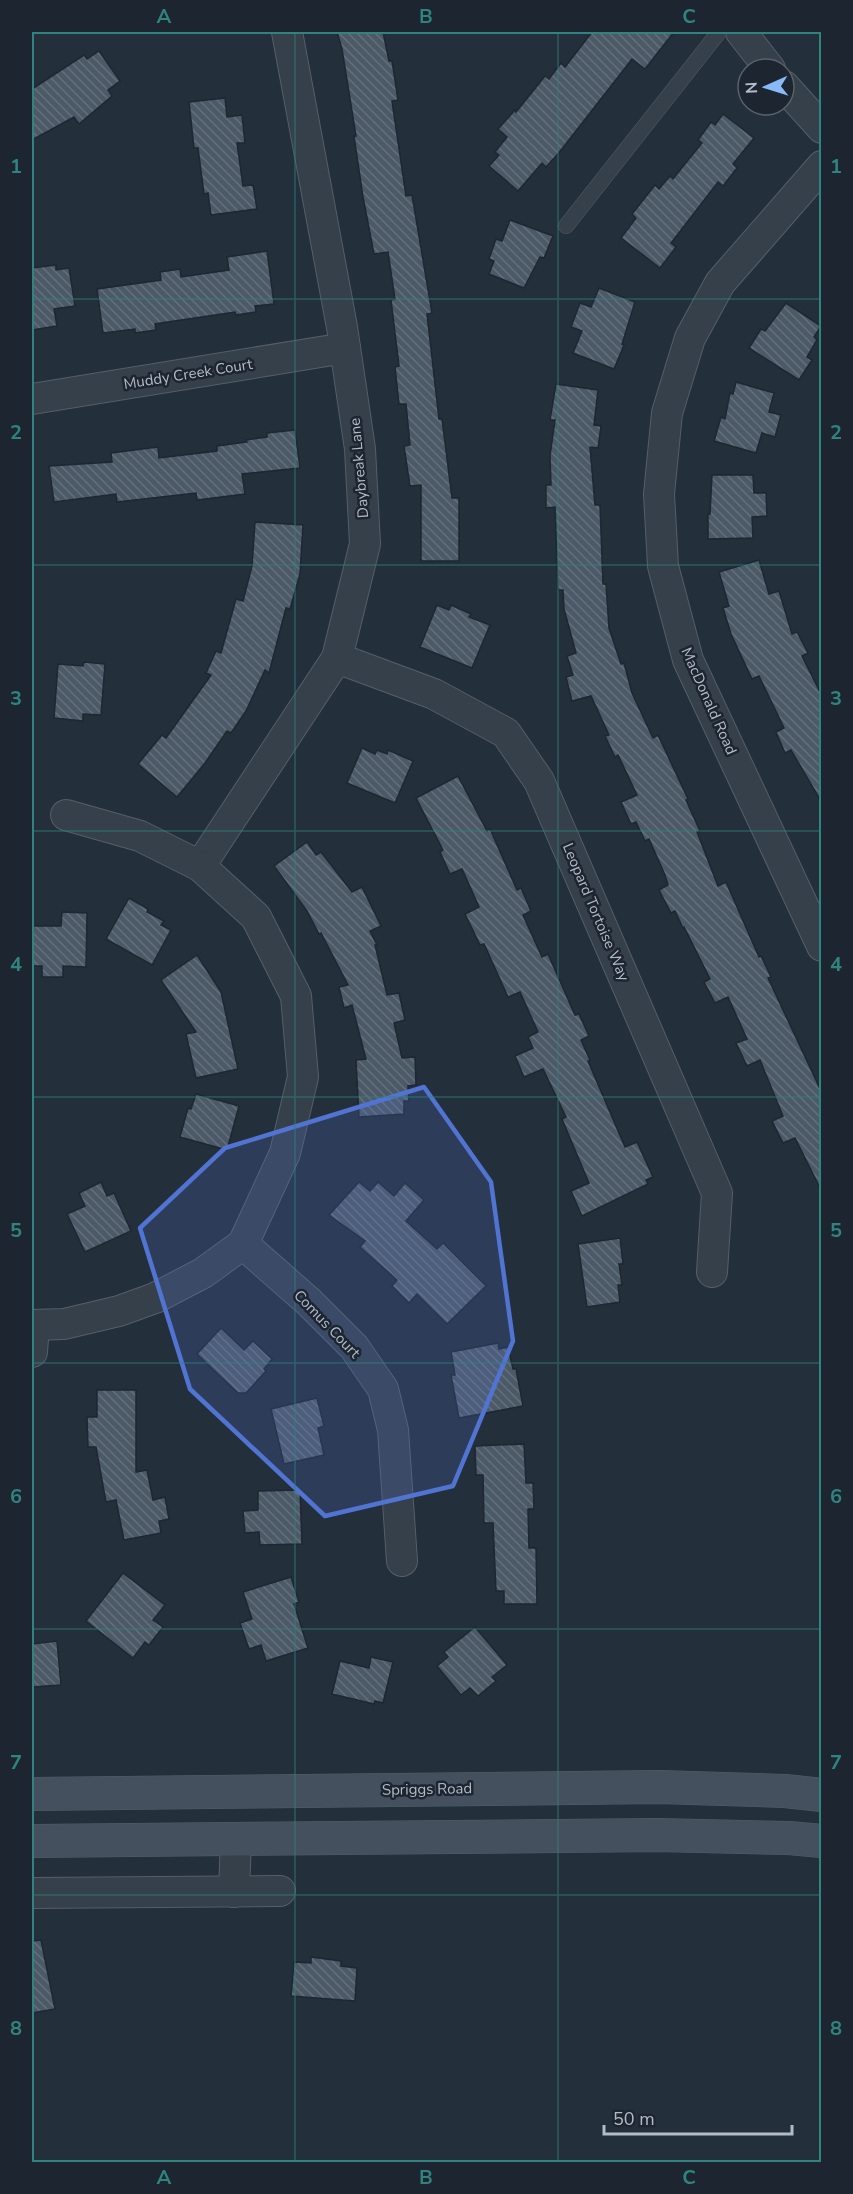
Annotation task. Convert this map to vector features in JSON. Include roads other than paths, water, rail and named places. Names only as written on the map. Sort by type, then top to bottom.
[{"type":"main road","name":"Spriggs Road","points":[[32,1794],[659,1787],[785,1791],[822,1795]]},
{"type":"main road","points":[[32,1841],[658,1835],[822,1841]]},
{"type":"street","name":"Daybreak Lane","points":[[200,866],[337,658],[365,544],[360,449],[345,348],[287,32]]},
{"type":"street","points":[[741,32],[761,57]]},
{"type":"street","points":[[796,99],[822,128]]},
{"type":"street","name":"MacDonald Road","points":[[822,166],[720,283],[690,338],[667,412],[659,494],[663,566],[688,660],[822,946]]},
{"type":"street","name":"Muddy Creek Court","points":[[32,399],[345,348]]},
{"type":"street","name":"Leopard Tortoise Way","points":[[337,658],[434,694],[506,733],[539,781],[717,1193],[712,1272]]},
{"type":"street","points":[[32,1334],[119,1311],[155,1298],[203,1273],[243,1244],[285,1153],[303,1077],[296,996],[256,917],[200,866],[140,836],[66,815]]},
{"type":"street","name":"Comus Court","points":[[243,1244],[309,1302],[354,1347],[383,1389],[393,1430],[402,1561]]},
{"type":"street","points":[[234,1892],[236,1839]]},
{"type":"street","points":[[32,1893],[279,1891]]},
{"type":"lane","points":[[567,226],[719,32]]}]
